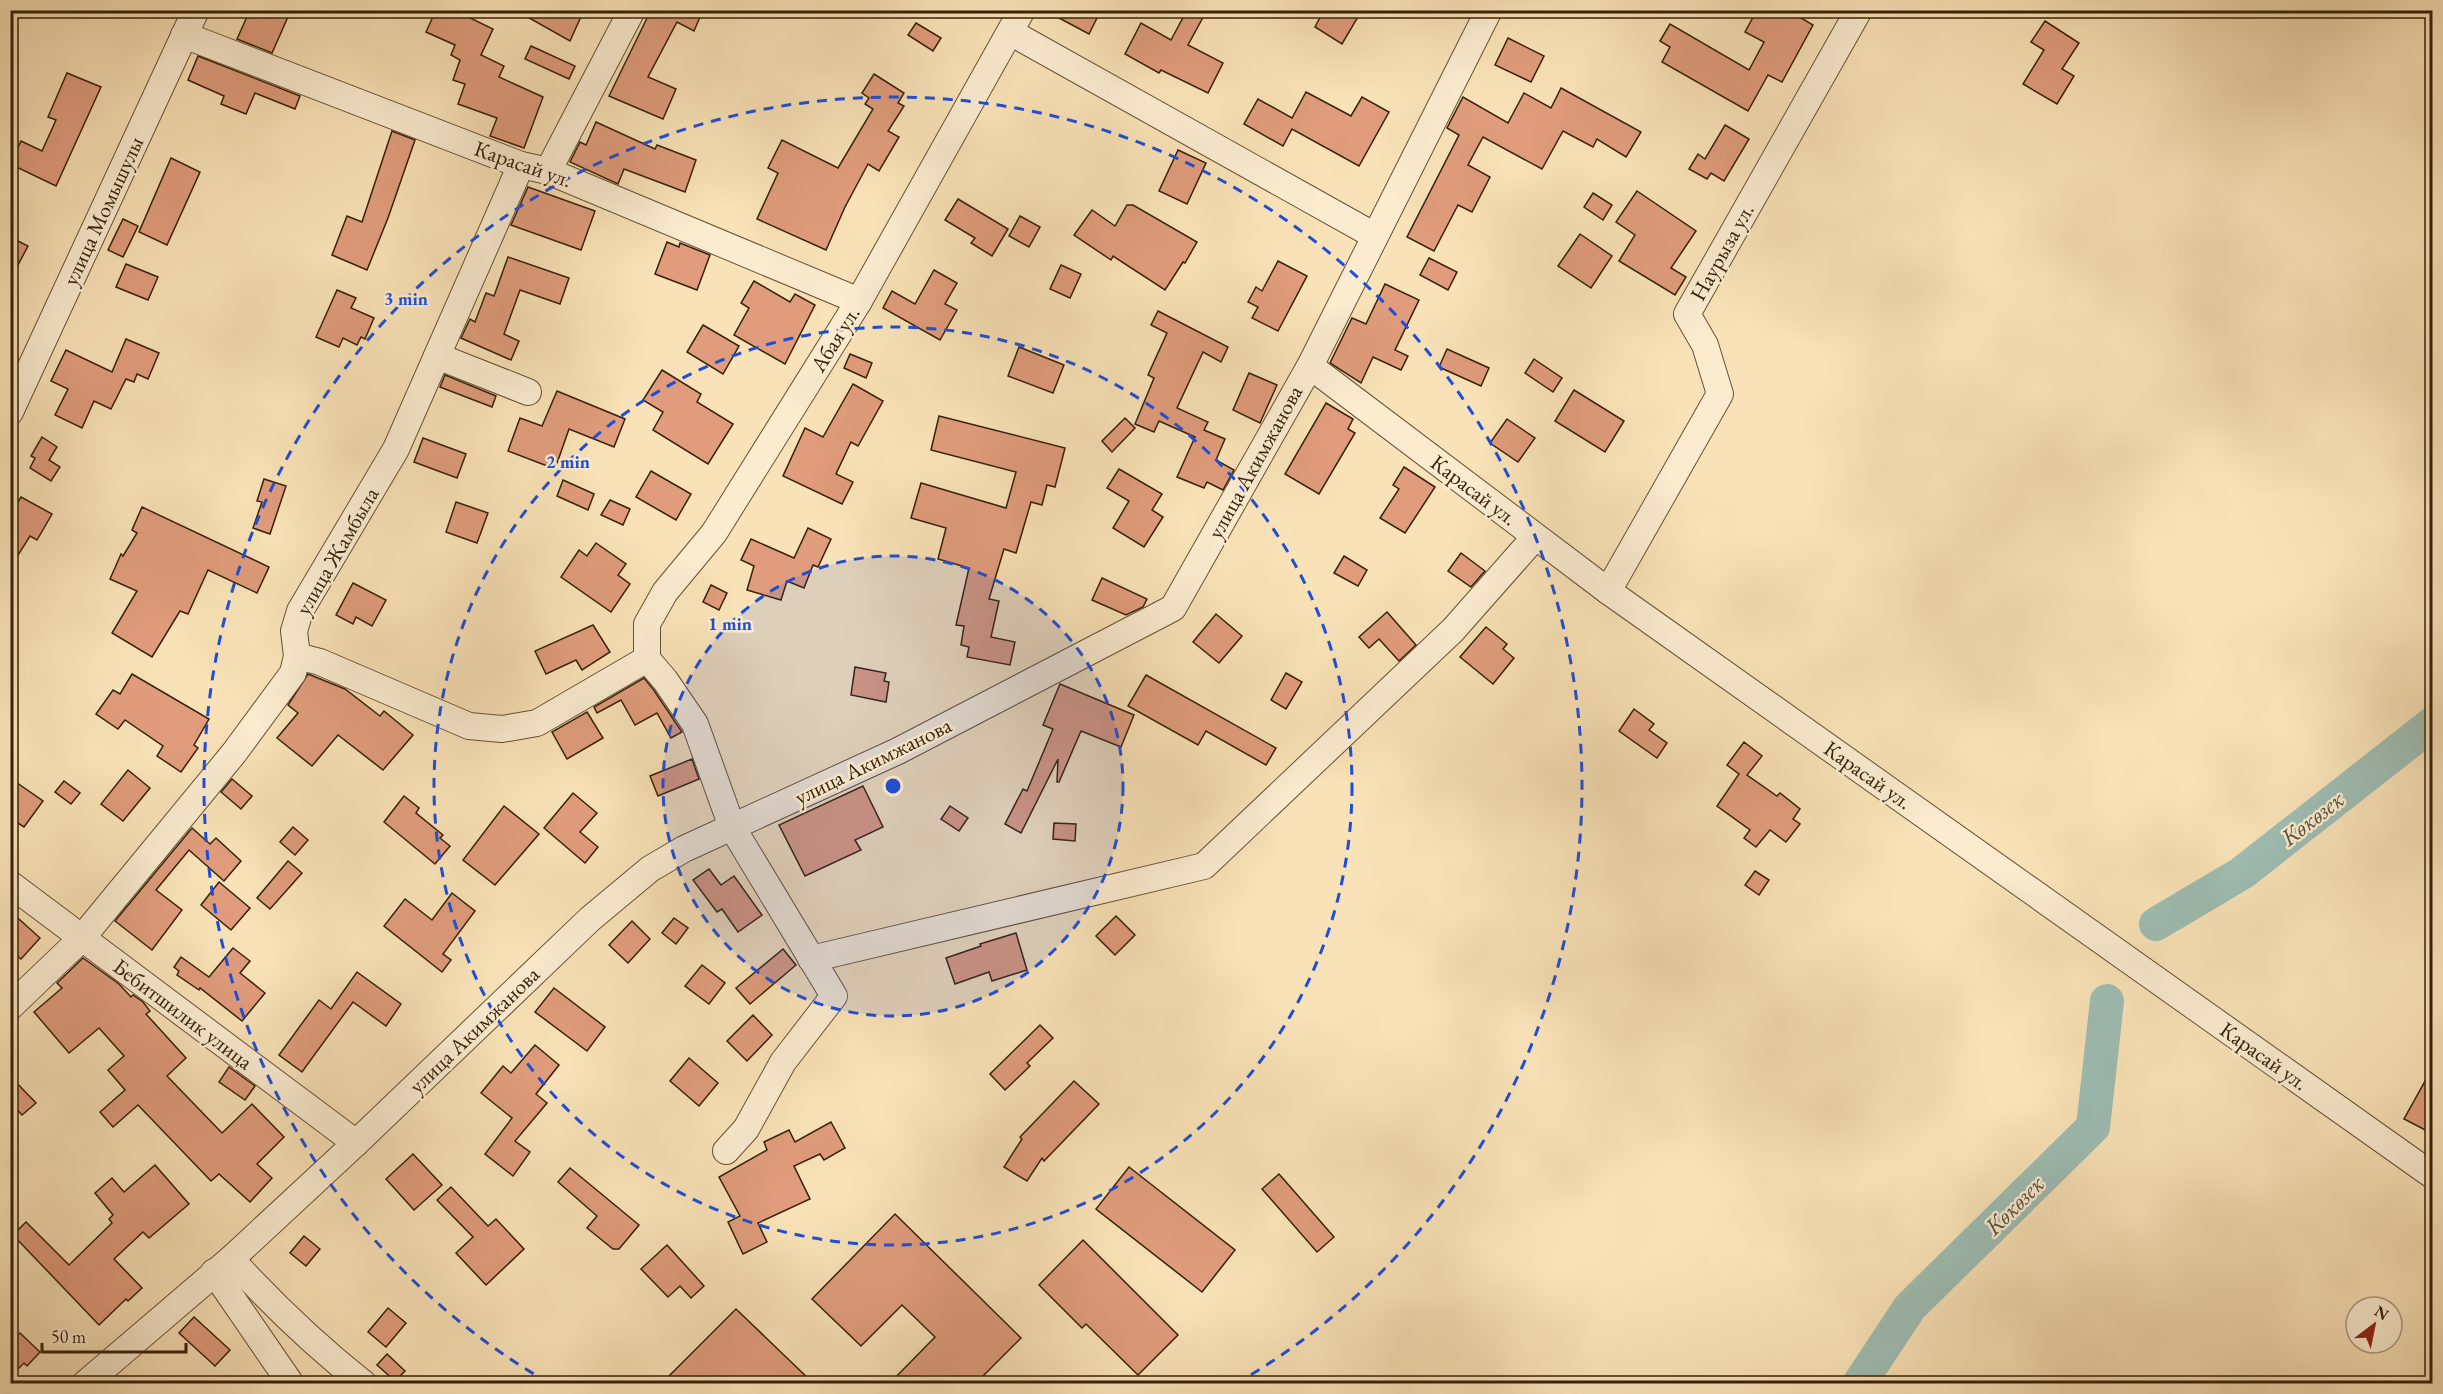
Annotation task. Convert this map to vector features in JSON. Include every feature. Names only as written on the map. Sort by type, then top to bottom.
[{"type":"street","name":"улица Момышулы","points":[[10,412],[196,10]]},
{"type":"street","points":[[548,171],[632,10]]},
{"type":"street","name":"улица Акимжанова","points":[[89,1382],[356,1143],[590,919],[650,869],[684,849],[898,751],[1173,608],[1310,366],[1489,10]]},
{"type":"street","name":"Наурыза ул.","points":[[1608,591],[1720,394],[1705,345],[1687,314],[1858,10]]},
{"type":"street","points":[[1016,21],[1376,236]]},
{"type":"street","name":"Абая ул.","points":[[647,659],[647,624],[665,592],[714,533],[859,301],[1016,21]]},
{"type":"street","name":"Карасай ул.","points":[[184,34],[521,165],[548,171],[859,301]]},
{"type":"street","name":"улица Жамбыла","points":[[10,1007],[81,939],[234,753],[292,673],[297,656],[294,631],[300,610],[396,449],[521,165]]},
{"type":"street","points":[[437,356],[528,392]]},
{"type":"street","name":"Карасай ул.","points":[[1310,366],[1608,591],[2433,1175]]},
{"type":"street","points":[[811,959],[1204,866],[1453,630],[1535,537]]},
{"type":"street","points":[[297,656],[320,662],[469,726],[502,729],[537,723],[647,659],[695,724],[732,827],[834,996],[783,1062],[746,1130],[726,1151]]},
{"type":"street","name":"Бебитшилик улица","points":[[10,884],[356,1143]]},
{"type":"street","points":[[222,1265],[291,1383]]},
{"type":"street","points":[[222,1265],[262,1293],[340,1365],[364,1383]]},
{"type":"building","points":[[250,10],[291,10],[272,53],[237,39]]},
{"type":"building","points":[[436,10],[454,10],[493,29],[481,55],[504,66],[499,77],[543,97],[524,148],[490,136],[497,118],[458,104],[465,84],[453,80],[460,60],[451,55],[455,45],[426,32]]},
{"type":"building","points":[[515,10],[584,10],[570,41]]},
{"type":"building","points":[[651,10],[703,10],[694,31],[677,22],[648,77],[676,89],[663,119],[609,96]]},
{"type":"building","points":[[1044,10],[1101,10],[1089,34]]},
{"type":"building","points":[[1187,10],[1207,10],[1188,45],[1223,63],[1208,93],[1161,70],[1159,73],[1125,54],[1141,23],[1171,40]]},
{"type":"building","points":[[1324,10],[1362,10],[1342,44],[1315,27]]},
{"type":"building","points":[[1757,10],[1788,10],[1813,25],[1782,82],[1768,75],[1748,111],[1662,62],[1670,47],[1660,41],[1670,24],[1749,70],[1764,42],[1745,32]]},
{"type":"building","points":[[2045,21],[2079,43],[2062,69],[2074,76],[2057,104],[2023,84],[2044,50],[2031,42]]},
{"type":"building","points":[[916,23],[941,38],[933,51],[908,35]]},
{"type":"building","points":[[1508,38],[1544,56],[1531,82],[1495,65]]},
{"type":"building","points":[[531,46],[575,66],[569,79],[525,59]]},
{"type":"building","points":[[198,56],[300,96],[295,109],[255,93],[246,114],[221,104],[224,96],[188,80]]},
{"type":"building","points":[[67,73],[101,87],[56,186],[10,164],[21,141],[42,151],[56,120],[48,117]]},
{"type":"building","points":[[874,74],[904,93],[898,103],[904,106],[888,131],[899,137],[879,171],[868,164],[826,250],[757,219],[778,173],[768,168],[782,140],[838,168],[873,109],[865,104],[869,98],[862,93]]},
{"type":"building","points":[[1561,88],[1641,132],[1626,157],[1597,139],[1593,147],[1563,131],[1542,169],[1483,137],[1468,165],[1490,177],[1472,212],[1458,205],[1434,251],[1407,237],[1459,135],[1447,128],[1463,97],[1508,123],[1524,93],[1551,108]]},
{"type":"building","points":[[1306,92],[1351,116],[1362,97],[1389,112],[1359,166],[1292,129],[1283,146],[1244,124],[1258,99],[1292,118]]},
{"type":"building","points":[[596,122],[655,149],[657,145],[696,160],[685,192],[624,169],[618,184],[570,162],[580,142],[586,145]]},
{"type":"building","points":[[1725,125],[1749,139],[1724,181],[1711,173],[1707,179],[1689,169],[1698,154],[1705,159]]},
{"type":"building","points":[[392,131],[415,140],[367,270],[332,255],[347,216],[362,222]]},
{"type":"building","points":[[1178,150],[1206,163],[1187,204],[1159,191]]},
{"type":"building","points":[[171,158],[200,172],[167,245],[139,232]]},
{"type":"building","points":[[528,187],[595,211],[581,250],[511,225]]},
{"type":"building","points":[[1637,191],[1696,231],[1671,268],[1686,277],[1675,295],[1619,261],[1635,235],[1616,222]]},
{"type":"building","points":[[1593,193],[1612,205],[1603,220],[1584,207]]},
{"type":"building","points":[[958,199],[1008,229],[992,256],[971,243],[975,238],[945,220]]},
{"type":"building","points":[[1127,205],[1133,205],[1197,242],[1165,290],[1113,256],[1111,260],[1074,235],[1092,210],[1115,226]]},
{"type":"building","points":[[1020,216],[1040,227],[1029,247],[1009,236]]},
{"type":"building","points":[[123,219],[138,226],[123,257],[108,250]]},
{"type":"building","points":[[1580,234],[1612,256],[1591,288],[1558,266]]},
{"type":"building","points":[[10,237],[28,246],[10,280]]},
{"type":"building","points":[[667,242],[679,247],[680,243],[710,255],[697,290],[655,274]]},
{"type":"building","points":[[508,257],[569,278],[560,304],[520,290],[504,334],[519,341],[511,360],[461,338],[470,319],[475,322],[486,293],[494,296]]},
{"type":"building","points":[[1429,258],[1457,272],[1448,290],[1420,275]]},
{"type":"building","points":[[1278,261],[1307,276],[1278,331],[1252,318],[1258,307],[1248,302],[1256,287],[1262,291]]},
{"type":"building","points":[[126,264],[158,277],[148,300],[116,287]]},
{"type":"building","points":[[1061,265],[1081,274],[1070,298],[1050,289]]},
{"type":"building","points":[[934,270],[957,283],[945,304],[957,310],[940,340],[883,308],[892,291],[915,304]]},
{"type":"building","points":[[754,281],[790,302],[795,294],[815,305],[785,364],[734,335],[749,308],[741,303]]},
{"type":"building","points":[[1385,284],[1419,300],[1395,350],[1408,356],[1401,370],[1373,357],[1361,383],[1330,363],[1352,318],[1366,324]]},
{"type":"building","points":[[337,290],[356,298],[351,308],[374,318],[365,339],[361,337],[357,345],[343,338],[339,347],[316,337]]},
{"type":"building","points":[[1158,311],[1228,347],[1221,362],[1203,352],[1177,408],[1208,422],[1204,430],[1225,439],[1216,460],[1234,470],[1223,490],[1207,482],[1204,488],[1177,477],[1195,437],[1159,421],[1154,432],[1135,424],[1154,378],[1148,375],[1167,333],[1151,325]]},
{"type":"building","points":[[703,325],[739,346],[723,374],[687,352]]},
{"type":"building","points":[[126,339],[159,353],[148,379],[137,374],[134,382],[126,379],[111,409],[94,401],[82,428],[55,415],[68,389],[51,381],[66,350],[112,372]]},
{"type":"building","points":[[1019,347],[1064,365],[1053,393],[1008,376]]},
{"type":"building","points":[[1447,349],[1489,368],[1481,386],[1439,367]]},
{"type":"building","points":[[850,354],[872,363],[866,378],[844,368]]},
{"type":"building","points":[[1534,359],[1562,378],[1553,392],[1525,373]]},
{"type":"building","points":[[662,370],[701,394],[697,402],[733,424],[708,464],[653,430],[663,412],[643,400]]},
{"type":"building","points":[[1249,373],[1277,385],[1260,423],[1233,410]]},
{"type":"building","points":[[445,375],[496,396],[492,407],[440,387]]},
{"type":"building","points":[[853,384],[883,401],[858,446],[851,442],[836,474],[853,482],[842,504],[783,476],[805,428],[823,437]]},
{"type":"building","points":[[1574,390],[1624,421],[1605,452],[1555,421]]},
{"type":"building","points":[[557,391],[625,419],[614,447],[569,429],[555,469],[508,451],[520,418],[542,426]]},
{"type":"building","points":[[1326,403],[1353,419],[1348,429],[1355,433],[1319,494],[1285,474]]},
{"type":"building","points":[[939,416],[1065,448],[1055,487],[1047,485],[1042,505],[1031,502],[1016,553],[1004,549],[989,599],[999,601],[991,637],[1015,642],[1010,665],[967,657],[969,647],[961,645],[964,626],[956,625],[969,568],[938,559],[946,528],[911,518],[921,483],[1006,508],[1016,472],[931,450]]},
{"type":"building","points":[[1125,418],[1135,428],[1112,452],[1102,441]]},
{"type":"building","points":[[1507,419],[1535,438],[1518,462],[1490,443]]},
{"type":"building","points":[[42,437],[57,447],[49,460],[60,467],[51,481],[30,468],[35,458],[31,456]]},
{"type":"building","points":[[423,438],[466,454],[457,478],[414,462]]},
{"type":"building","points":[[1404,467],[1435,487],[1405,533],[1380,518],[1399,489],[1393,485]]},
{"type":"building","points":[[1119,469],[1162,494],[1152,510],[1163,517],[1144,547],[1113,528],[1129,501],[1107,488]]},
{"type":"building","points":[[651,471],[691,494],[676,520],[636,497]]},
{"type":"building","points":[[264,479],[286,486],[270,534],[253,528],[262,502],[257,501]]},
{"type":"building","points":[[563,480],[594,494],[588,510],[557,496]]},
{"type":"building","points":[[21,497],[52,514],[37,540],[30,536],[10,568],[10,516]]},
{"type":"building","points":[[610,500],[630,509],[623,525],[601,515]]},
{"type":"building","points":[[456,502],[488,513],[477,543],[446,532]]},
{"type":"building","points":[[142,507],[269,567],[257,593],[208,570],[188,614],[180,611],[152,657],[112,633],[137,591],[110,579],[121,554],[123,556],[137,533],[132,530]]},
{"type":"building","points":[[808,528],[831,539],[818,567],[813,565],[804,588],[787,581],[781,600],[747,590],[754,566],[741,560],[751,539],[794,558]]},
{"type":"building","points":[[596,543],[626,564],[618,575],[630,584],[611,612],[561,577],[579,550],[587,556]]},
{"type":"building","points":[[1461,553],[1485,571],[1471,587],[1448,571]]},
{"type":"building","points":[[1344,556],[1367,570],[1358,586],[1334,573]]},
{"type":"building","points":[[1102,578],[1147,599],[1143,607],[1126,615],[1092,600]]},
{"type":"building","points":[[353,583],[386,600],[372,626],[356,617],[353,624],[336,615]]},
{"type":"building","points":[[711,585],[727,593],[719,610],[703,602]]},
{"type":"building","points":[[1387,612],[1416,645],[1399,661],[1379,639],[1369,648],[1359,637]]},
{"type":"building","points":[[1216,614],[1242,636],[1219,663],[1193,642]]},
{"type":"building","points":[[593,625],[610,652],[582,670],[576,660],[546,674],[535,651]]},
{"type":"building","points":[[1486,627],[1507,644],[1503,649],[1514,658],[1493,684],[1460,657]]},
{"type":"building","points":[[855,667],[886,673],[884,681],[889,682],[886,702],[851,695]]},
{"type":"building","points":[[1286,673],[1302,682],[1286,709],[1271,700]]},
{"type":"building","points":[[132,674],[209,719],[194,745],[198,748],[181,772],[157,756],[163,746],[125,720],[118,729],[96,714],[113,690],[120,694]]},
{"type":"building","points":[[308,674],[345,689],[380,716],[384,711],[413,735],[383,770],[338,735],[312,766],[277,738],[298,713],[288,705]]},
{"type":"building","points":[[1146,675],[1276,748],[1266,765],[1206,731],[1198,745],[1128,706]]},
{"type":"building","points":[[644,678],[682,732],[671,738],[657,713],[635,725],[621,700],[597,713],[594,707]]},
{"type":"building","points":[[1060,684],[1134,715],[1121,747],[1081,731],[1059,782],[1057,782],[1058,759],[1021,833],[1005,824],[1023,789],[1027,791],[1053,729],[1043,725]]},
{"type":"building","points":[[1634,709],[1654,724],[1649,730],[1667,743],[1657,758],[1619,731]]},
{"type":"building","points":[[587,712],[603,738],[567,759],[552,732]]},
{"type":"building","points":[[1744,742],[1762,756],[1747,775],[1777,796],[1780,793],[1800,809],[1793,819],[1800,824],[1786,842],[1770,830],[1756,847],[1744,838],[1750,830],[1717,806],[1739,774],[1727,765]]},
{"type":"building","points":[[692,759],[699,779],[658,796],[650,776]]},
{"type":"building","points":[[128,770],[150,788],[123,821],[101,804]]},
{"type":"building","points":[[10,778],[43,801],[24,827],[10,818]]},
{"type":"building","points":[[232,779],[252,796],[241,809],[221,792]]},
{"type":"building","points":[[64,781],[80,793],[71,804],[55,792]]},
{"type":"building","points":[[863,786],[883,827],[855,840],[861,850],[805,876],[779,825]]},
{"type":"building","points":[[573,793],[597,813],[580,832],[598,847],[585,863],[544,828]]},
{"type":"building","points":[[404,796],[419,808],[416,813],[443,835],[440,838],[450,846],[435,864],[384,822]]},
{"type":"building","points":[[504,806],[539,834],[495,885],[463,860]]},
{"type":"building","points":[[950,806],[968,818],[959,831],[941,819]]},
{"type":"building","points":[[1054,823],[1076,824],[1075,841],[1053,839]]},
{"type":"building","points":[[293,827],[308,840],[295,855],[280,842]]},
{"type":"building","points":[[192,828],[210,844],[216,838],[241,861],[224,881],[189,850],[156,890],[182,910],[152,950],[115,921]]},
{"type":"building","points":[[288,861],[302,873],[270,909],[257,898]]},
{"type":"building","points":[[709,869],[721,885],[734,876],[762,915],[738,932],[722,909],[717,912],[693,880]]},
{"type":"building","points":[[1755,871],[1769,880],[1759,895],[1745,885]]},
{"type":"building","points":[[219,882],[250,908],[231,930],[201,905]]},
{"type":"building","points":[[452,893],[475,911],[443,954],[451,960],[442,972],[384,926],[405,899],[432,920]]},
{"type":"building","points":[[10,911],[40,938],[21,959],[10,950]]},
{"type":"building","points":[[1116,916],[1135,935],[1115,955],[1096,936]]},
{"type":"building","points":[[674,918],[688,928],[676,944],[662,933]]},
{"type":"building","points":[[632,921],[650,939],[628,963],[609,945]]},
{"type":"building","points":[[1016,933],[1027,970],[992,981],[989,972],[955,984],[946,958]]},
{"type":"building","points":[[233,948],[250,961],[240,973],[265,993],[242,1021],[200,988],[199,990],[177,975],[179,971],[174,967],[181,957],[209,977]]},
{"type":"building","points":[[783,949],[796,965],[750,1004],[736,988]]},
{"type":"building","points":[[83,958],[119,984],[131,997],[133,995],[143,1002],[150,1011],[146,1014],[186,1058],[167,1076],[222,1133],[252,1104],[284,1137],[257,1164],[272,1178],[250,1202],[219,1174],[211,1181],[138,1105],[113,1127],[100,1112],[125,1090],[108,1070],[124,1056],[99,1028],[69,1053],[34,1012],[62,988],[57,983]]},
{"type":"building","points":[[702,965],[725,983],[709,1004],[685,986]]},
{"type":"building","points":[[357,972],[401,1004],[386,1026],[353,1002],[302,1072],[279,1055],[319,1000],[331,1009]]},
{"type":"building","points":[[554,988],[605,1027],[587,1051],[535,1012]]},
{"type":"building","points":[[753,1015],[772,1035],[747,1061],[727,1041]]},
{"type":"building","points":[[1040,1025],[1053,1038],[1027,1063],[1030,1066],[1005,1090],[990,1074]]},
{"type":"building","points":[[535,1045],[559,1065],[536,1094],[547,1103],[515,1141],[530,1152],[513,1176],[485,1154],[512,1118],[481,1093],[503,1066],[511,1073]]},
{"type":"building","points":[[689,1058],[718,1083],[699,1106],[670,1081]]},
{"type":"building","points":[[229,1067],[255,1086],[245,1100],[219,1082]]},
{"type":"building","points":[[2433,1067],[2433,1134],[2404,1119]]},
{"type":"building","points":[[10,1076],[36,1103],[22,1115],[10,1102]]},
{"type":"building","points":[[1074,1081],[1099,1104],[1044,1161],[1042,1158],[1027,1181],[1004,1167],[1022,1139],[1020,1137]]},
{"type":"building","points":[[831,1122],[845,1148],[824,1160],[820,1154],[794,1166],[810,1199],[758,1223],[767,1242],[743,1254],[728,1222],[740,1216],[719,1177],[767,1150],[764,1142],[789,1130],[795,1142]]},
{"type":"building","points":[[413,1154],[442,1185],[414,1210],[386,1179]]},
{"type":"building","points":[[155,1165],[189,1204],[149,1238],[143,1232],[114,1259],[142,1288],[128,1301],[126,1299],[99,1325],[13,1235],[26,1222],[69,1265],[112,1223],[109,1219],[113,1215],[95,1193],[112,1178],[124,1192]]},
{"type":"building","points":[[1129,1167],[1235,1250],[1202,1292],[1096,1209]]},
{"type":"building","points":[[570,1168],[639,1225],[619,1249],[613,1249],[587,1228],[597,1216],[558,1182]]},
{"type":"building","points":[[1279,1174],[1334,1237],[1317,1252],[1262,1189]]},
{"type":"building","points":[[451,1187],[488,1226],[496,1219],[524,1249],[486,1285],[456,1253],[473,1237],[437,1200]]},
{"type":"building","points":[[895,1214],[1021,1338],[976,1383],[890,1383],[935,1337],[902,1305],[861,1346],[812,1299]]},
{"type":"building","points":[[304,1236],[320,1249],[306,1266],[290,1253]]},
{"type":"building","points":[[1083,1240],[1178,1335],[1138,1375],[1086,1324],[1082,1328],[1039,1285]]},
{"type":"building","points":[[667,1245],[704,1286],[691,1298],[680,1286],[668,1297],[641,1269]]},
{"type":"building","points":[[388,1308],[406,1323],[386,1347],[368,1332]]},
{"type":"building","points":[[736,1309],[813,1383],[662,1383]]},
{"type":"building","points":[[194,1317],[230,1350],[215,1366],[179,1333]]},
{"type":"building","points":[[20,1333],[40,1352],[27,1366],[24,1363],[19,1368],[10,1360],[10,1343]]},
{"type":"building","points":[[387,1354],[405,1371],[395,1381],[377,1365]]},
{"type":"waterway","name":"Көкөзек","points":[[2156,924],[2242,873],[2432,724]]},
{"type":"waterway","name":"Көкөзек","points":[[1859,1384],[1910,1307],[2093,1127],[2107,1001]]}]
